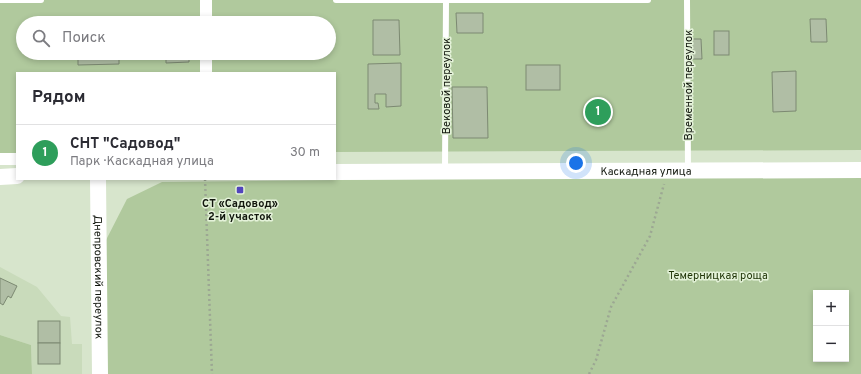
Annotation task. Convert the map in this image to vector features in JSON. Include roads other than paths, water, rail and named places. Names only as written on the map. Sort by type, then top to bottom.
[{"type":"street","points":[[206,0],[206,16]]},
{"type":"street","points":[[206,60],[206,72]]},
{"type":"street","points":[[0,159],[16,159]]},
{"type":"street","name":"Каскадная улица","points":[[336,172],[861,170]]},
{"type":"street","points":[[0,176],[16,176]]},
{"type":"street","name":"Днепровский переулок","points":[[98,180],[100,374]]},
{"type":"lane","points":[[0,0],[41,0]]},
{"type":"lane","points":[[336,0],[648,0]]},
{"type":"lane","name":"Вековой переулок","points":[[445,172],[446,0]]},
{"type":"lane","name":"Временной переулок","points":[[687,0],[688,171]]},
{"type":"place","name":"СНТ \"Садовод\"","points":[[598,112]]},
{"type":"place","name":"СТ «Садовод» 2-й участок","points":[[240,190]]},
{"type":"park label","name":"Темерницкая роща","points":[[718,275]]}]
